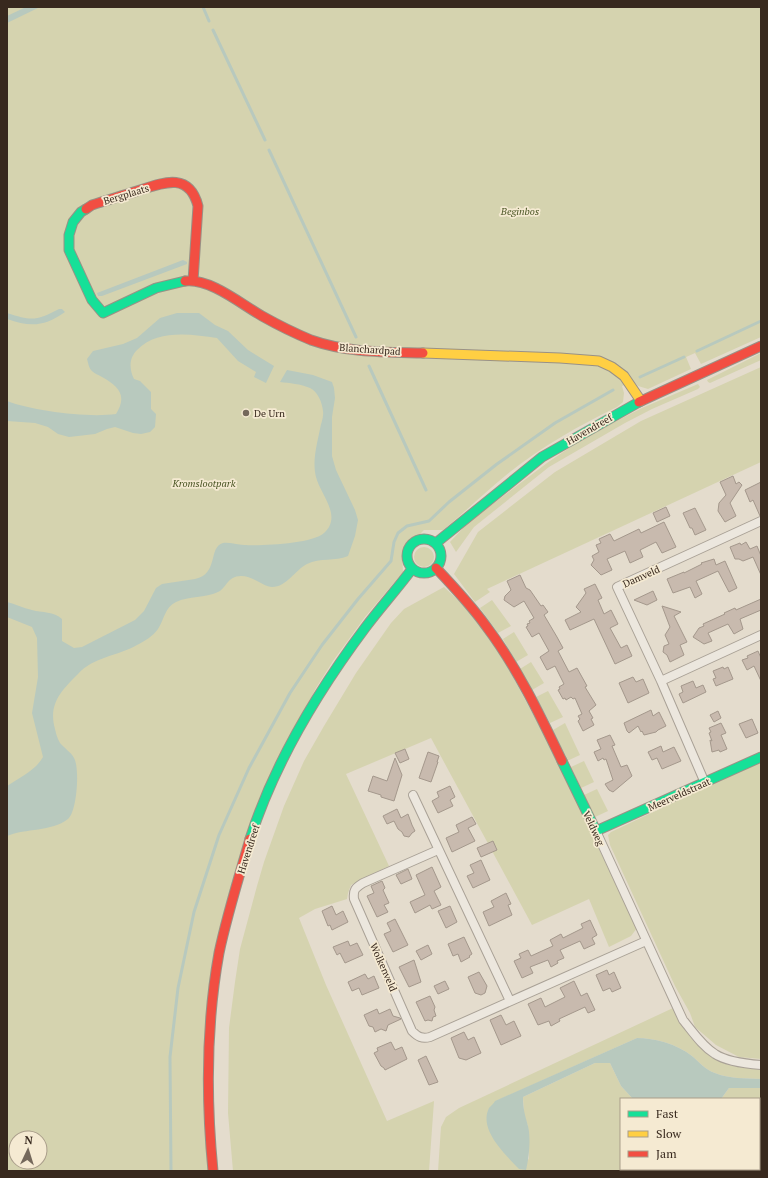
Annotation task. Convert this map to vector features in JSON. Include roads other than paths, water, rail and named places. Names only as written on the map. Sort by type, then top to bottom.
[{"type":"street","name":"Bergplaats","points":[[102,313],[99,307],[92,300],[69,250],[68,242],[70,229],[77,216],[86,208],[102,201],[168,182],[178,182],[187,186],[195,195],[198,206],[193,281]]},
{"type":"street","name":"Blanchardpad","points":[[102,313],[131,299],[163,287],[186,281],[193,281],[204,283],[214,288],[297,334],[316,342],[338,348],[361,351],[560,358],[599,361],[612,367],[624,376],[641,400]]},
{"type":"street","name":"Havendreef","points":[[436,543],[542,457],[641,400],[761,346]]},
{"type":"street","name":"Damveld","points":[[705,782],[661,681],[617,587],[761,521]]},
{"type":"street","points":[[425,538],[436,543],[439,547],[442,558],[440,564],[436,568],[427,573],[422,573],[412,569],[408,564],[407,558],[409,546],[413,542],[425,538]]},
{"type":"street","name":"Veldweg","points":[[436,568],[463,596],[498,642],[531,698],[596,831],[683,1020],[700,1041],[716,1055],[737,1062],[761,1065]]},
{"type":"street","name":"Havendreef","points":[[213,1171],[209,1124],[209,1040],[215,980],[230,905],[254,829],[277,777],[303,724],[316,702],[344,657],[388,598],[412,569]]},
{"type":"street","points":[[661,681],[761,635]]},
{"type":"street","name":"Meerveldstraat","points":[[596,831],[761,757]]},
{"type":"street","points":[[413,794],[510,1001]]},
{"type":"street","name":"Wolkenveld","points":[[438,850],[363,883],[356,887],[353,893],[354,899],[412,1031],[418,1037],[430,1037],[646,941]]},
{"type":"waterway","points":[[203,7],[209,21]]},
{"type":"waterway","points":[[213,30],[265,140]]},
{"type":"waterway","points":[[269,150],[356,337]]},
{"type":"waterway","points":[[697,351],[761,321]]},
{"type":"waterway","points":[[640,377],[684,357]]},
{"type":"waterway","points":[[369,366],[426,490]]},
{"type":"waterway","points":[[171,1171],[170,1057],[178,988],[194,912],[219,835],[249,768],[290,693],[322,645],[358,599],[391,561],[394,542],[398,533],[407,526],[429,521],[449,502],[497,464],[555,423],[613,390]]},
{"type":"place","name":"De Urn","points":[[246,413]]},
{"type":"park label","name":"Beginbos","points":[[520,211]]},
{"type":"park label","name":"Kromslootpark","points":[[204,483]]}]
